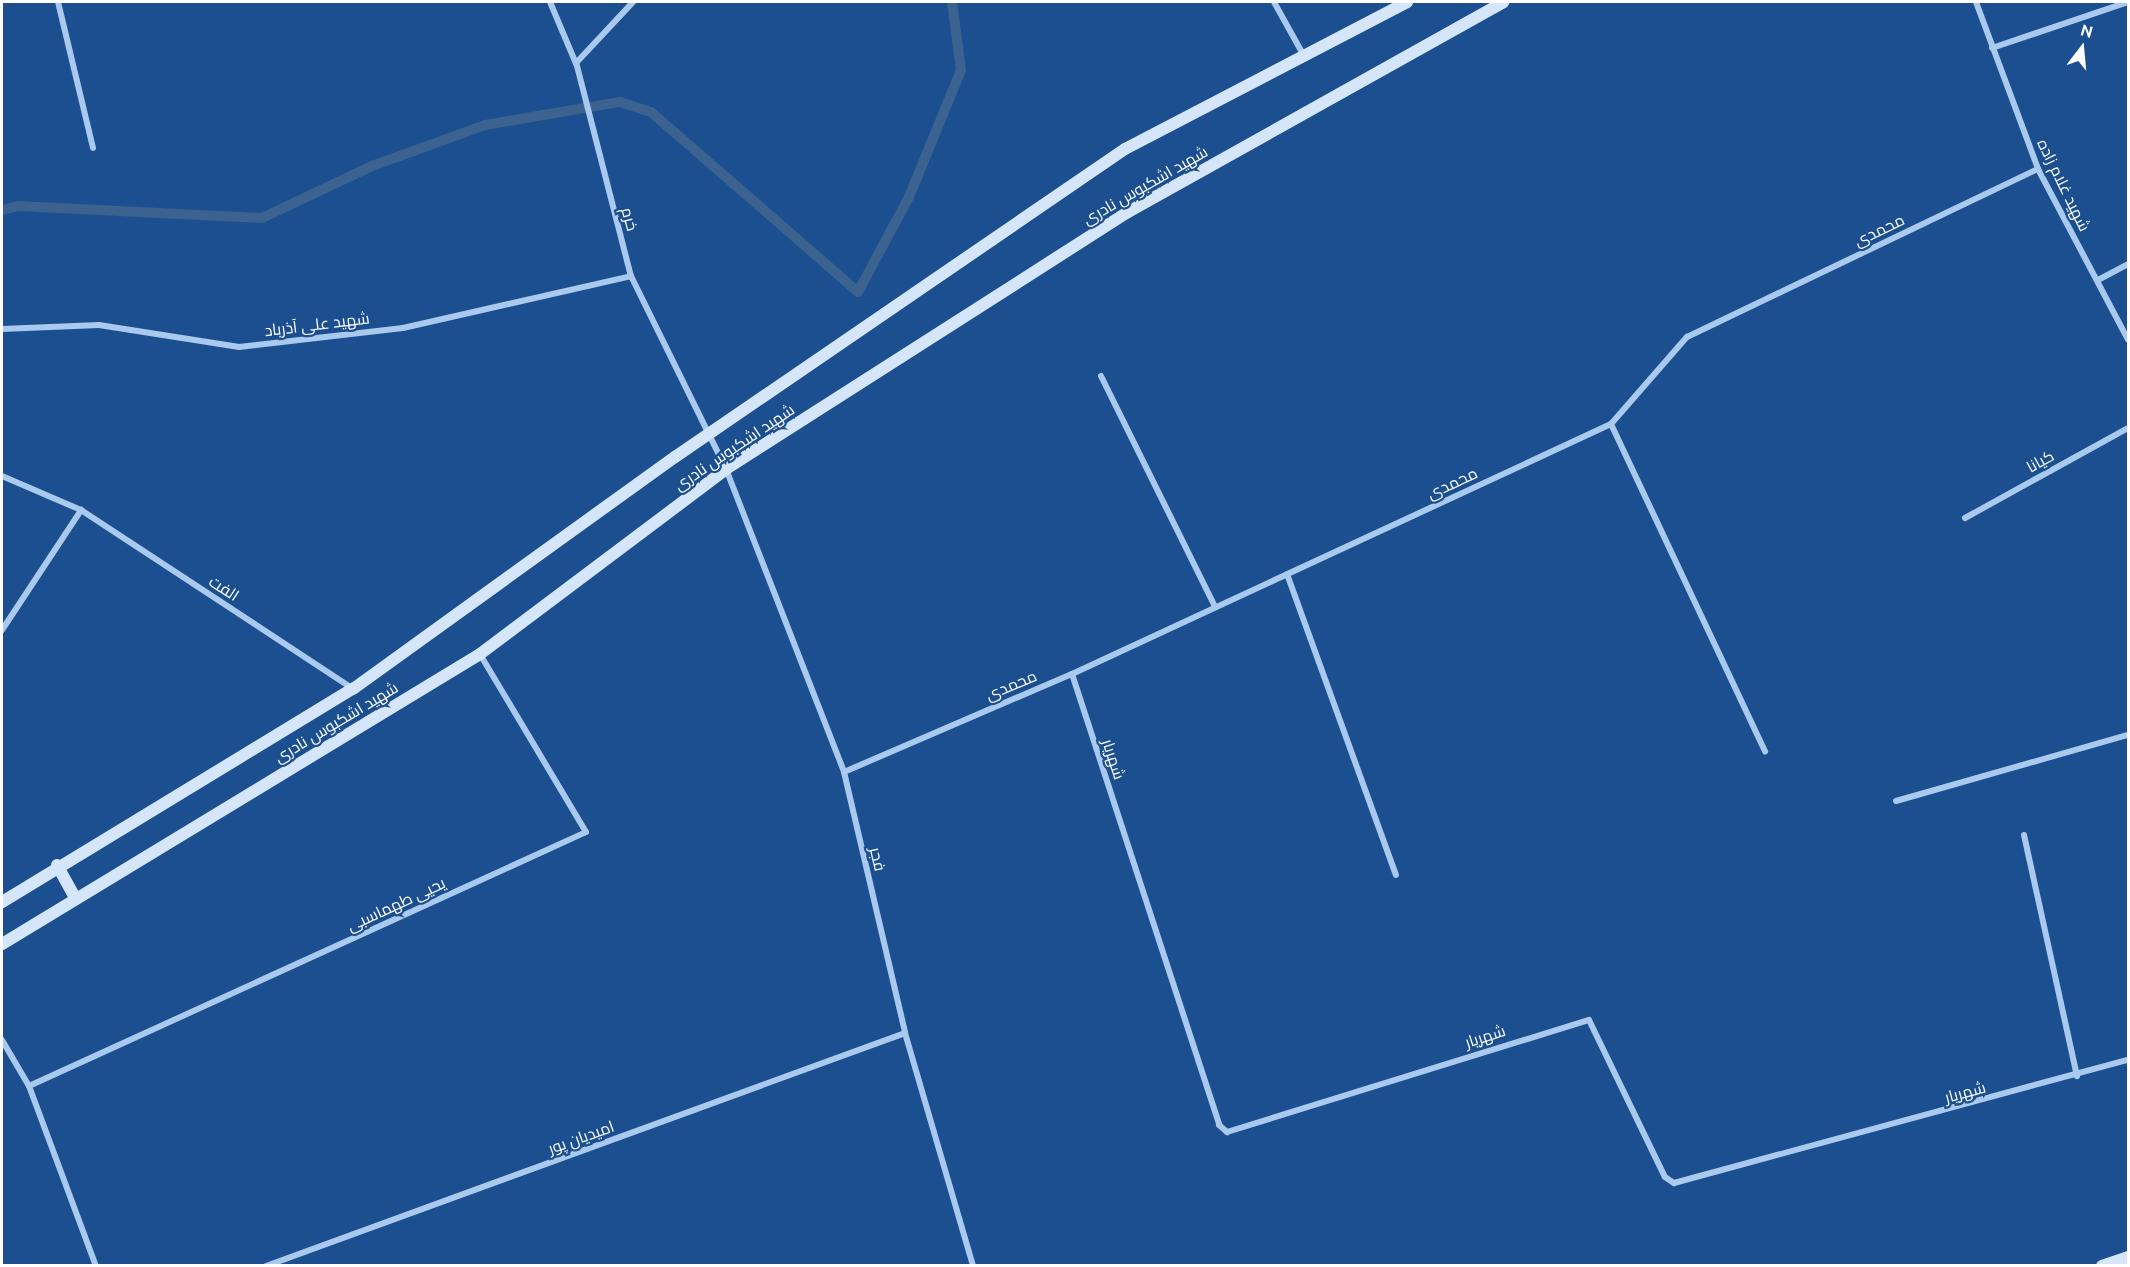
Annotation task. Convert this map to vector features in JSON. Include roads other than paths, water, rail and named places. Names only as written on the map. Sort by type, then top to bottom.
[{"type":"street","points":[[58,2],[93,148]]},
{"type":"street","name":"خرم","points":[[550,2],[576,65],[631,276],[706,436],[726,469]]},
{"type":"street","points":[[576,65],[633,2]]},
{"type":"street","points":[[1274,2],[1304,56]]},
{"type":"street","name":"شهید اشکبوس نادری","points":[[2,902],[57,865],[353,688],[706,436],[1125,149],[1407,2]]},
{"type":"street","name":"شهید اشکبوس نادری","points":[[2,944],[480,654],[726,469],[1128,212],[1503,2]]},
{"type":"street","name":"شهید غلام زاده","points":[[1976,2],[2037,169],[2128,340]]},
{"type":"street","points":[[1992,48],[2128,2]]},
{"type":"street","name":"محمدی","points":[[844,772],[1072,674],[1611,424],[1687,337],[2037,169]]},
{"type":"street","points":[[2098,280],[2128,264]]},
{"type":"street","name":"شهید علی آذرباد","points":[[2,329],[99,325],[239,347],[403,328],[631,276]]},
{"type":"street","points":[[1101,375],[1215,607]]},
{"type":"street","points":[[1611,424],[1765,752]]},
{"type":"street","name":"کیانا","points":[[1965,518],[2128,428]]},
{"type":"street","name":"فجر","points":[[726,469],[844,772],[905,1033],[973,1266]]},
{"type":"street","name":"الفت","points":[[2,476],[81,510],[353,688]]},
{"type":"street","points":[[2,630],[81,510]]},
{"type":"street","points":[[1287,574],[1396,875]]},
{"type":"street","name":"یحیی طهماسبی","points":[[29,1086],[586,832],[480,654]]},
{"type":"street","name":"شهریار","points":[[1072,674],[1219,1125],[1227,1132],[1578,1020],[1589,1020],[1595,1027],[1665,1177],[1674,1183],[2077,1076],[2128,1060]]},
{"type":"street","points":[[1896,801],[2128,735]]},
{"type":"street","points":[[2025,835],[2077,1076]]},
{"type":"street","points":[[57,865],[75,898]]},
{"type":"street","name":"امیدیان پور","points":[[266,1266],[905,1033]]},
{"type":"street","points":[[2,1040],[29,1086],[96,1266]]},
{"type":"street","points":[[2102,1266],[2128,1257]]},
{"type":"waterway","points":[[2,210],[18,206],[262,218],[372,166],[485,125],[620,102],[651,112],[858,292],[909,197],[961,70],[952,2]]}]
